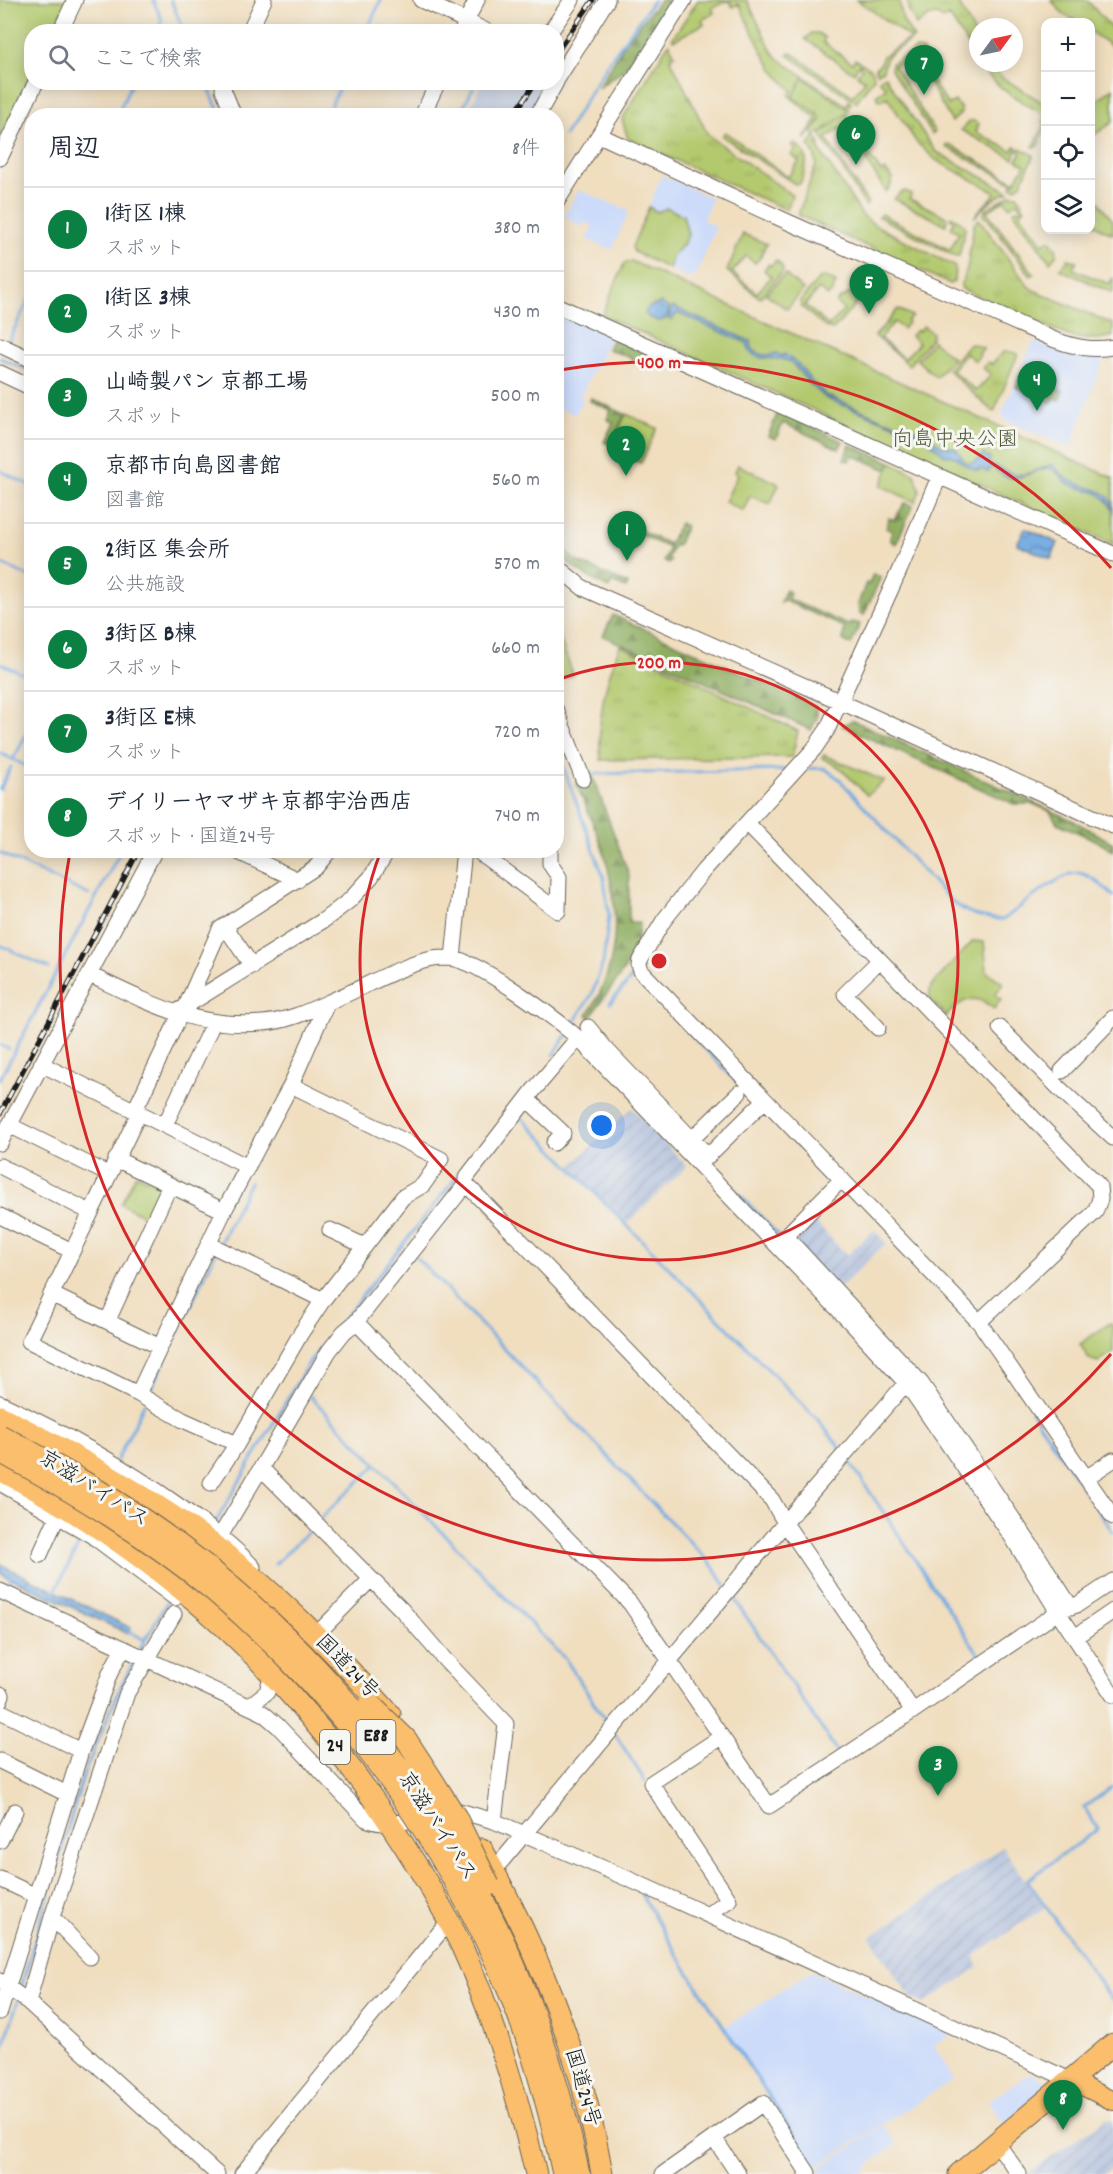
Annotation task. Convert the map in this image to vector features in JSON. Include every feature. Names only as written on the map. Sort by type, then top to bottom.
[{"type":"highway","name":"国道24号","points":[[0,1416],[75,1456],[118,1471],[209,1539],[293,1614],[399,1724],[459,1810],[494,1870],[530,1943],[560,2017],[582,2083],[602,2174]]},
{"type":"highway","name":"京滋バイパス","points":[[0,1435],[116,1501],[209,1539],[275,1626],[334,1687],[397,1766],[453,1850],[500,1933],[526,1994],[557,2085],[579,2174]]},
{"type":"highway","name":"京滋バイパス","points":[[0,1452],[94,1506],[172,1558],[259,1631],[304,1676],[345,1723],[400,1796],[466,1901],[509,1994],[538,2074],[564,2174]]},
{"type":"highway","name":"24","points":[[0,1470],[56,1501],[91,1531],[166,1584],[249,1649],[330,1740],[390,1824],[449,1922],[476,1979],[499,2039],[520,2107],[536,2174]]},
{"type":"highway","points":[[94,1506],[209,1598],[261,1649],[346,1746],[396,1815],[453,1908],[503,2015],[521,2066],[550,2174]]},
{"type":"highway","points":[[209,1539],[294,1628],[406,1739],[456,1817],[509,1923],[534,1981],[556,2043],[595,2174]]},
{"type":"highway","points":[[958,2174],[1113,2044]]},
{"type":"main road","points":[[1070,2080],[1113,2101]]},
{"type":"street","points":[[64,24],[75,0]]},
{"type":"street","points":[[253,24],[264,0]]},
{"type":"street","points":[[421,0],[461,24]]},
{"type":"street","points":[[465,24],[477,0]]},
{"type":"street","points":[[556,24],[572,0]]},
{"type":"street","points":[[564,66],[607,0]]},
{"type":"street","points":[[564,190],[684,0]]},
{"type":"street","points":[[0,158],[32,90]]},
{"type":"street","points":[[223,90],[231,108]]},
{"type":"street","points":[[426,108],[434,90]]},
{"type":"street","points":[[541,108],[550,90]]},
{"type":"street","points":[[599,135],[1055,340],[1090,350],[1113,347]]},
{"type":"street","points":[[564,309],[1113,554]]},
{"type":"street","points":[[0,345],[24,356]]},
{"type":"street","points":[[0,373],[24,384]]},
{"type":"street","points":[[939,477],[827,730],[814,749],[704,870],[664,920],[639,965],[641,971],[761,1103],[838,1183],[979,1322],[1113,1517]]},
{"type":"street","points":[[564,573],[583,588],[1113,826]]},
{"type":"street","points":[[564,731],[580,772]]},
{"type":"street","points":[[747,823],[1100,1186],[1100,1198],[1095,1212],[979,1322]]},
{"type":"street","points":[[0,1143],[151,858]]},
{"type":"street","points":[[251,858],[298,880]]},
{"type":"street","points":[[237,1444],[183,1420],[143,1396],[29,1341],[116,1159],[180,1011],[219,929],[298,880],[316,867],[323,858]]},
{"type":"street","points":[[180,1011],[299,937],[350,900],[371,877],[383,858]]},
{"type":"street","points":[[453,958],[463,858]]},
{"type":"street","points":[[487,858],[558,911],[559,877],[550,864],[550,858]]},
{"type":"street","points":[[227,929],[252,966]]},
{"type":"street","points":[[90,975],[213,1023],[236,1024],[281,1021],[295,1017],[421,962],[453,958],[477,968],[576,1031],[688,1142],[921,1383],[977,1474],[1035,1560],[1075,1637],[1113,1695]]},
{"type":"street","points":[[878,1028],[845,994],[880,960]]},
{"type":"street","points":[[143,1396],[160,1347],[215,1247],[224,1211],[291,1085],[327,1003]]},
{"type":"street","points":[[1062,1071],[1113,1018]]},
{"type":"street","points":[[165,1125],[213,1023]]},
{"type":"street","points":[[1000,1028],[1059,1088],[1113,1138]]},
{"type":"street","points":[[209,1539],[261,1468],[329,1351],[344,1332],[356,1322],[466,1184],[466,1178],[528,1106],[576,1031]]},
{"type":"street","points":[[41,1064],[248,1167]]},
{"type":"street","points":[[212,1483],[323,1300],[403,1197],[423,1185],[441,1159],[291,1085]]},
{"type":"street","points":[[688,1142],[739,1093]]},
{"type":"street","points":[[704,1160],[761,1103]]},
{"type":"street","points":[[528,1106],[563,1133],[554,1143]]},
{"type":"street","points":[[9,1125],[108,1174]]},
{"type":"street","points":[[116,1159],[224,1211]]},
{"type":"street","points":[[0,1166],[90,1212]]},
{"type":"street","points":[[783,1241],[838,1183]]},
{"type":"street","points":[[466,1184],[772,1500],[785,1523],[913,1712]]},
{"type":"street","points":[[108,1320],[170,1185]]},
{"type":"street","points":[[0,1216],[72,1251]]},
{"type":"street","points":[[330,1230],[365,1246]]},
{"type":"street","points":[[215,1247],[323,1300]]},
{"type":"street","points":[[51,1294],[160,1347]]},
{"type":"street","points":[[847,1306],[977,1474]]},
{"type":"street","points":[[356,1322],[630,1603],[769,1806],[913,1712],[1061,1609],[1113,1581]]},
{"type":"street","points":[[494,1870],[728,1590],[906,1383]]},
{"type":"street","points":[[0,1402],[118,1471]]},
{"type":"street","points":[[1086,1478],[1113,1460]]},
{"type":"street","points":[[261,1468],[371,1579],[506,1724],[494,1821]]},
{"type":"street","points":[[0,1483],[91,1531]]},
{"type":"street","points":[[40,1555],[58,1515]]},
{"type":"street","points":[[315,1636],[371,1579]]},
{"type":"street","points":[[0,1591],[262,1713],[278,1726],[366,1818],[377,1823],[390,1824],[459,1810],[494,1821],[1070,2080]]},
{"type":"street","points":[[1075,1637],[1113,1611]]},
{"type":"street","points":[[0,2012],[14,1991],[52,1917],[127,1693],[145,1659],[174,1614]]},
{"type":"street","points":[[14,1991],[36,1896],[81,1751],[110,1673],[127,1650]]},
{"type":"street","points":[[249,1706],[267,1692],[272,1673]]},
{"type":"street","points":[[0,1694],[2,1695],[0,1700]]},
{"type":"street","points":[[0,1711],[81,1751]]},
{"type":"street","points":[[707,1915],[729,1900],[651,1783],[721,1737]]},
{"type":"street","points":[[0,1761],[67,1794]]},
{"type":"street","points":[[0,1841],[15,1811]]},
{"type":"street","points":[[0,1879],[36,1896]]},
{"type":"street","points":[[52,1917],[90,1957]]},
{"type":"street","points":[[242,2174],[449,1922]]},
{"type":"street","points":[[14,1991],[218,2174]]},
{"type":"street","points":[[668,2173],[764,2103],[808,2173],[806,2174]]},
{"type":"street","points":[[714,2138],[738,2174]]},
{"type":"street","points":[[996,2142],[1018,2174]]},
{"type":"shaded area","points":[[479,90],[543,90],[534,108],[470,108]]},
{"type":"shaded area","points":[[662,175],[712,198],[703,220],[716,227],[696,276],[688,278],[634,252],[632,247]]},
{"type":"shaded area","points":[[579,190],[629,211],[612,250],[586,239],[593,227],[585,222],[582,227],[564,216]]},
{"type":"shaded area","points":[[564,315],[610,337],[580,397],[583,399],[575,415],[564,410]]},
{"type":"shaded area","points":[[1034,341],[1070,356],[1104,358],[1070,448],[1005,420],[1002,412]]},
{"type":"shaded area","points":[[632,1108],[687,1166],[628,1223],[571,1166]]},
{"type":"shaded area","points":[[814,1221],[847,1255],[874,1230],[886,1243],[835,1292],[794,1241]]},
{"type":"shaded area","points":[[1003,1847],[1044,1908],[973,1956],[979,1967],[925,2003],[911,1998],[870,1937]]},
{"type":"shaded area","points":[[811,1971],[954,2033],[934,2045],[954,2079],[812,2169],[724,2028]]},
{"type":"shaded area","points":[[1031,2073],[1046,2081],[1044,2092],[1004,2125],[988,2101]]},
{"type":"shaded area","points":[[1106,2119],[1113,2120],[1113,2168],[1103,2174],[1027,2174]]},
{"type":"shaded area","points":[[884,2125],[897,2145],[883,2153],[864,2170],[866,2174],[820,2174],[817,2169]]},
{"type":"green space","points":[[0,0],[67,0],[55,24],[24,24],[24,88],[0,138]]},
{"type":"green space","points":[[660,0],[669,0],[625,69],[598,88],[625,43]]},
{"type":"green space","points":[[698,0],[728,0],[712,8],[714,13],[702,20],[704,24],[672,39]]},
{"type":"green space","points":[[728,0],[747,0],[772,51],[779,59],[846,105],[849,101],[851,104],[847,109],[803,79],[807,105],[821,119],[806,139],[804,138],[817,119],[789,96],[792,90],[768,61],[739,4],[733,7]]},
{"type":"green space","points":[[857,0],[899,0],[903,21],[914,38],[887,56],[883,70],[878,73],[875,68],[880,64],[883,56],[910,38]]},
{"type":"green space","points":[[908,0],[957,0],[969,23],[969,47],[949,16],[943,19],[937,15],[930,16],[916,25],[908,8]]},
{"type":"green space","points":[[1051,0],[1087,0],[1113,30],[1113,47],[1095,35],[1095,18],[1070,18]]},
{"type":"green space","points":[[812,33],[818,33],[825,38],[823,42],[852,63],[855,59],[860,62],[854,73],[805,39]]},
{"type":"green space","points":[[669,43],[675,55],[670,58],[708,135],[792,195],[787,210],[628,139],[622,119]]},
{"type":"green space","points":[[916,49],[922,50],[929,61],[927,63],[924,59],[917,63],[913,56],[894,66],[935,132],[932,134],[891,69],[892,63]]},
{"type":"green space","points":[[790,52],[853,96],[865,80],[857,75],[862,69],[859,66],[862,63],[873,71],[874,78],[856,102],[788,55]]},
{"type":"green space","points":[[925,64],[927,66],[930,64],[932,67],[926,72],[948,105],[955,101],[961,109],[961,113],[952,122],[920,67]]},
{"type":"green space","points":[[985,72],[997,72],[1001,77],[1041,102],[1041,112],[1016,98]]},
{"type":"green space","points":[[885,76],[935,151],[1009,192],[994,199],[974,218],[995,192],[937,161],[917,143],[887,97],[880,101],[876,95],[886,88],[879,80]]},
{"type":"green space","points":[[803,78],[850,111],[815,136],[812,132],[821,120],[818,114],[793,97]]},
{"type":"green space","points":[[1113,88],[1113,122],[1095,134],[1095,126],[1095,102]]},
{"type":"green space","points":[[846,114],[860,133],[858,134],[855,130],[849,135],[844,127],[826,138],[868,203],[866,206],[820,134]]},
{"type":"green space","points":[[969,121],[979,124],[976,132],[1012,151],[1015,146],[1017,147],[1014,159],[961,130]]},
{"type":"green space","points":[[725,132],[788,177],[799,161],[791,155],[796,149],[792,146],[794,143],[800,147],[806,156],[806,166],[800,184],[795,184],[722,136]]},
{"type":"green space","points":[[1041,132],[1037,147],[1033,147]]},
{"type":"green space","points":[[861,135],[862,137],[858,140],[881,172],[885,170],[892,178],[891,185],[886,192],[852,138]]},
{"type":"green space","points":[[815,136],[820,144],[817,146],[862,215],[875,225],[954,266],[954,281],[950,284],[798,215],[816,165],[815,156],[809,145]]},
{"type":"green space","points":[[948,144],[1015,182],[1025,165],[1017,160],[1021,153],[1018,151],[1020,148],[1034,155],[1021,184],[1015,188],[1011,186],[1013,183],[946,147]]},
{"type":"green space","points":[[905,191],[911,194],[910,199],[947,217],[946,225],[894,199]]},
{"type":"green space","points":[[1011,194],[1017,195],[1023,204],[1020,206],[1017,202],[1010,207],[1005,200],[987,212],[1034,274],[1031,276],[988,219],[983,216],[986,209]]},
{"type":"green space","points":[[1095,196],[1113,221],[1113,234],[1095,224]]},
{"type":"green space","points":[[649,207],[657,212],[667,208],[683,215],[688,235],[673,256],[669,269],[634,252],[632,247]]},
{"type":"green space","points":[[1025,208],[1020,213],[1043,244],[1049,240],[1056,247],[1057,254],[1050,262],[1013,211]]},
{"type":"green space","points":[[881,214],[950,250],[959,232],[951,228],[954,221],[950,218],[951,216],[965,227],[959,256],[879,217]]},
{"type":"green space","points":[[979,219],[1029,287],[1113,324],[1113,336],[1080,339],[1069,336],[962,289],[974,224]]},
{"type":"green space","points":[[743,234],[767,244],[761,257],[755,263],[746,256],[732,272],[757,293],[771,277],[764,270],[769,264],[771,266],[776,260],[782,266],[783,271],[760,298],[727,271]]},
{"type":"green space","points":[[1068,259],[1077,261],[1073,269],[1109,284],[1113,278],[1113,293],[1059,269]]},
{"type":"green space","name":"向島中央公園","points":[[631,261],[1113,478],[1113,544],[602,315],[624,264]]},
{"type":"green space","points":[[785,274],[803,290],[787,309],[766,294]]},
{"type":"green space","points":[[825,277],[837,283],[834,290],[828,296],[819,289],[805,305],[829,326],[844,310],[836,303],[842,297],[844,298],[849,293],[861,298],[833,330],[825,327],[801,306],[800,301],[819,279]]},
{"type":"green space","points":[[898,309],[912,316],[907,321],[908,323],[903,329],[894,322],[880,338],[904,359],[919,343],[911,336],[916,330],[919,331],[923,326],[932,333],[931,339],[909,365],[875,336]]},
{"type":"green space","points":[[613,338],[658,359],[654,367],[608,349]]},
{"type":"green space","points":[[933,341],[953,358],[936,377],[917,360]]},
{"type":"green space","points":[[968,345],[984,348],[979,353],[980,355],[975,361],[966,353],[952,370],[976,391],[991,375],[983,368],[988,362],[992,364],[1000,354],[1006,352],[1018,354],[994,412],[948,369]]},
{"type":"green space","points":[[1027,368],[1037,373],[1032,385],[1053,394],[1056,388],[1063,391],[1059,400],[1054,398],[1052,403],[1016,387],[1020,376],[1023,377]]},
{"type":"green space","points":[[591,398],[625,414],[611,445],[604,442],[613,423],[607,419],[611,410],[590,401]]},
{"type":"green space","points":[[778,412],[843,441],[839,449],[783,423],[776,439],[768,436]]},
{"type":"green space","points":[[626,414],[657,428],[641,463],[610,449]]},
{"type":"green space","points":[[850,445],[891,462],[887,470],[852,455],[849,461],[844,459]]},
{"type":"green space","points":[[891,462],[915,474],[920,491],[915,502],[881,486]]},
{"type":"green space","points":[[738,465],[779,484],[770,504],[750,496],[743,511],[725,502],[738,474],[735,472]]},
{"type":"green space","points":[[905,503],[913,506],[896,544],[890,538],[892,531],[886,528],[889,518],[894,520]]},
{"type":"green space","points":[[628,517],[632,521],[630,526],[669,544],[680,523],[686,526],[677,546],[674,545],[668,558],[671,560],[669,563],[664,561],[669,548],[623,527]]},
{"type":"green space","points":[[564,521],[568,523],[564,534]]},
{"type":"green space","points":[[564,547],[574,560],[628,584],[626,588],[612,582],[609,588],[587,576],[566,560]]},
{"type":"green space","points":[[873,574],[881,577],[864,615],[859,613],[858,604],[866,583],[869,584]]},
{"type":"green space","points":[[786,589],[790,593],[788,599],[848,625],[853,622],[860,624],[851,645],[843,640],[844,627],[783,600],[780,603]]},
{"type":"green space","points":[[613,615],[815,706],[818,716],[811,730],[603,636]]},
{"type":"green space","points":[[620,645],[798,731],[792,757],[601,760],[600,730],[603,702]]},
{"type":"green space","points":[[564,650],[573,675],[564,679]]},
{"type":"green space","points":[[852,720],[1072,820],[1113,843],[1113,851],[1057,823],[1050,811],[1033,804],[1014,804],[842,726]]},
{"type":"green space","points":[[824,755],[884,781],[867,795],[839,767],[822,758]]},
{"type":"green space","points":[[593,777],[629,875],[629,923],[639,923],[636,948],[630,960],[590,1018],[587,1015],[607,976],[614,933],[612,890],[608,868],[576,783],[578,779]]},
{"type":"green space","points":[[973,941],[984,942],[987,972],[1003,983],[995,995],[1001,999],[994,1009],[981,1001],[969,1000],[958,1005],[946,1016],[929,998],[931,986]]},
{"type":"green space","points":[[136,1174],[162,1186],[150,1219],[121,1204]]},
{"type":"green space","points":[[1110,1323],[1113,1327],[1113,1352],[1098,1362],[1089,1359],[1080,1344]]},
{"type":"water","points":[[660,303],[670,308],[668,312],[670,313],[673,307],[750,341],[753,350],[759,353],[767,355],[776,353],[782,356],[784,354],[798,364],[812,382],[828,396],[885,420],[925,433],[942,446],[956,448],[964,461],[969,463],[976,461],[983,454],[990,458],[988,463],[1015,475],[1027,474],[1052,464],[1069,480],[1103,493],[1112,502],[1113,510],[1102,496],[1066,482],[1051,468],[1013,478],[1002,475],[991,467],[988,472],[979,469],[978,471],[963,464],[956,457],[945,455],[923,436],[827,399],[791,362],[782,359],[760,358],[750,353],[747,343],[677,313],[672,320],[668,319],[670,315],[668,314],[665,319],[658,321],[648,317],[645,313],[647,309]]},
{"type":"water","points":[[1025,528],[1058,543],[1051,559],[1017,544]]},
{"type":"water","points":[[0,1564],[131,1628],[127,1633],[0,1573]]},
{"type":"waterway","points":[[153,0],[162,20],[160,24]]},
{"type":"waterway","points":[[171,0],[181,24]]},
{"type":"waterway","points":[[370,24],[381,0]]},
{"type":"waterway","points":[[564,136],[608,63],[654,0]]},
{"type":"waterway","points":[[121,108],[128,90]]},
{"type":"waterway","points":[[210,90],[217,108]]},
{"type":"waterway","points":[[330,108],[338,90]]},
{"type":"waterway","points":[[463,108],[472,90]]},
{"type":"waterway","points":[[8,342],[24,309]]},
{"type":"waterway","points":[[0,358],[24,368]]},
{"type":"waterway","points":[[0,471],[24,482]]},
{"type":"waterway","points":[[0,563],[24,574]]},
{"type":"waterway","points":[[0,663],[24,674]]},
{"type":"waterway","points":[[13,760],[24,739]]},
{"type":"waterway","points":[[0,753],[24,765]]},
{"type":"waterway","points":[[0,789],[11,767]]},
{"type":"waterway","points":[[803,769],[824,768],[838,778],[949,899],[962,909],[974,914],[1003,920],[1061,878],[1078,873],[1093,879],[1113,896]]},
{"type":"waterway","points":[[564,769],[604,878],[609,916],[603,963],[592,994],[571,1027]]},
{"type":"waterway","points":[[587,774],[787,770]]},
{"type":"waterway","points":[[0,853],[89,895]]},
{"type":"waterway","points":[[0,1079],[117,858]]},
{"type":"waterway","points":[[0,945],[49,968]]},
{"type":"waterway","points":[[610,1003],[634,975],[757,1103]]},
{"type":"waterway","points":[[554,1055],[566,1035]]},
{"type":"waterway","points":[[0,1045],[9,1049]]},
{"type":"waterway","points":[[763,1109],[815,1163]]},
{"type":"waterway","points":[[521,1117],[818,1420],[842,1450]]},
{"type":"waterway","points":[[214,1525],[308,1364],[475,1154]]},
{"type":"waterway","points":[[708,1161],[778,1235]]},
{"type":"waterway","points":[[220,1243],[250,1182]]},
{"type":"waterway","points":[[148,1395],[216,1252]]},
{"type":"waterway","points":[[416,1257],[711,1564],[726,1586]]},
{"type":"waterway","points":[[310,1396],[566,1660],[609,1726]]},
{"type":"waterway","points":[[117,1460],[144,1404]]},
{"type":"waterway","points":[[1031,1411],[1113,1532]]},
{"type":"waterway","points":[[847,1458],[982,1659]]},
{"type":"waterway","points":[[320,1519],[376,1465]]},
{"type":"waterway","points":[[275,1564],[312,1528]]},
{"type":"waterway","points":[[55,1591],[83,1537]]},
{"type":"waterway","points":[[8,1584],[12,1575]]},
{"type":"waterway","points":[[731,1594],[838,1753]]},
{"type":"waterway","points":[[140,1649],[168,1600]]},
{"type":"waterway","points":[[125,1629],[145,1640]]},
{"type":"waterway","points":[[20,1991],[83,1776],[120,1688],[136,1658]]},
{"type":"waterway","points":[[615,1734],[645,1781]]},
{"type":"waterway","points":[[1113,1787],[1084,1807],[1098,1829],[1027,1880],[1113,2001]]},
{"type":"waterway","points":[[641,1894],[688,1972],[814,2166]]},
{"type":"waterway","points":[[0,2059],[18,2000]]},
{"type":"railway","points":[[564,42],[593,0]]},
{"type":"railway","points":[[518,108],[531,90]]},
{"type":"railway","points":[[0,1114],[135,858]]},
{"type":"place","name":"3街区 E棟","points":[[924,95]]},
{"type":"place","name":"3街区 B棟","points":[[856,165]]},
{"type":"place","name":"2街区 集会所","points":[[869,314]]},
{"type":"place","name":"京都市向島図書館","points":[[1037,411]]},
{"type":"place","name":"1街区 3棟","points":[[626,476]]},
{"type":"place","name":"1街区 1棟","points":[[627,561]]},
{"type":"place","name":"山崎製パン 京都工場","points":[[938,1796]]},
{"type":"place","name":"デイリーヤマザキ京都宇治西店","points":[[1063,2130]]}]
